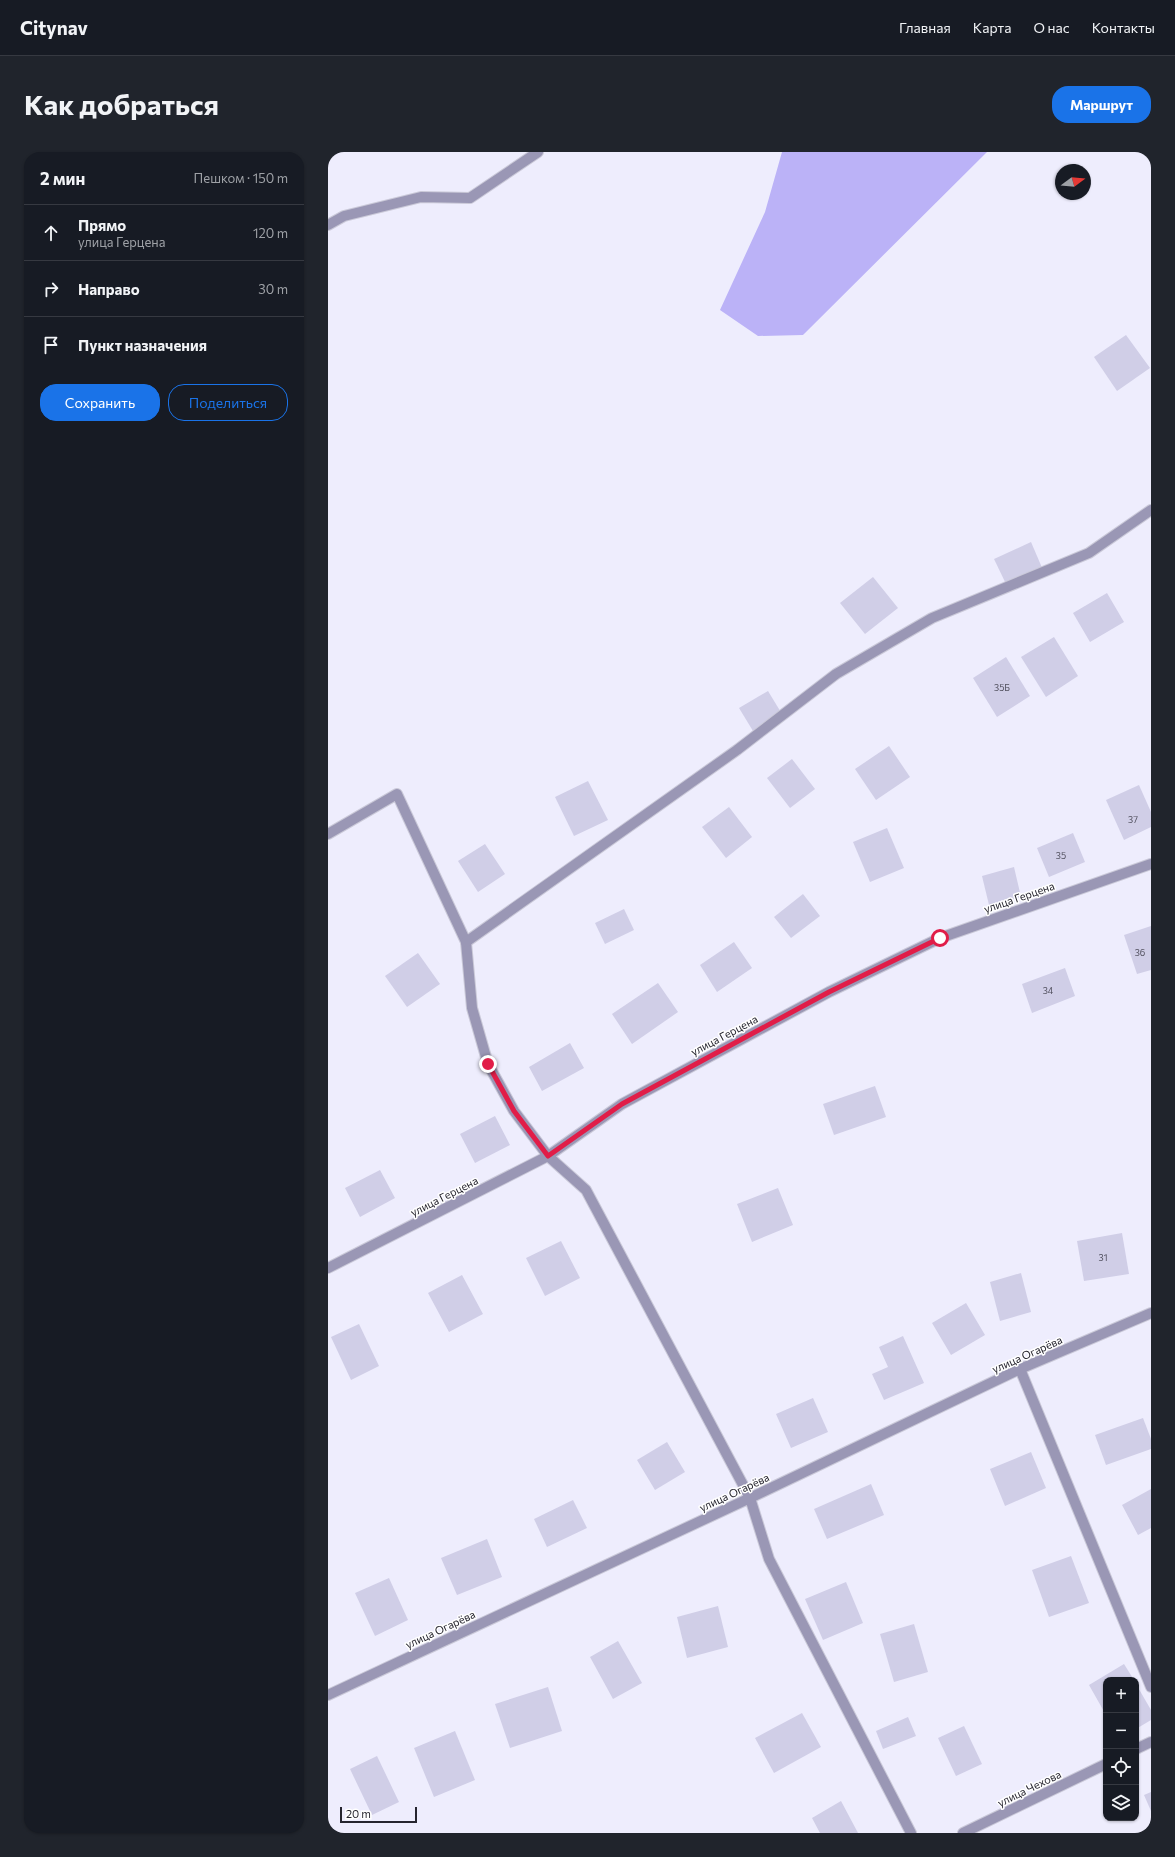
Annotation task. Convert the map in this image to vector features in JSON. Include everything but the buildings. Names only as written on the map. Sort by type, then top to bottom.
[{"type":"street","points":[[328,225],[344,216],[421,197],[470,198],[538,152]]},
{"type":"street","points":[[466,942],[736,750],[836,674],[932,618],[1089,553],[1151,510]]},
{"type":"street","points":[[328,834],[397,794],[466,942],[472,1008],[488,1064],[514,1111],[548,1156],[586,1190],[750,1498],[769,1559],[911,1833]]},
{"type":"street","name":"улица Герцена","points":[[328,1268],[548,1156],[622,1104],[829,992],[940,938],[1151,864]]},
{"type":"street","name":"улица Огарёва","points":[[328,1695],[750,1498],[1020,1369],[1151,1313]]},
{"type":"street","points":[[1020,1369],[1151,1687]]},
{"type":"street","points":[[1139,1748],[1151,1742]]},
{"type":"street","name":"улица Чехова","points":[[963,1833],[1103,1765]]},
{"type":"shaded area","points":[[782,152],[987,152],[803,335],[758,336],[720,310],[765,212]]},
{"type":"route","points":[[488,1064],[514,1111],[548,1156],[622,1104],[829,992],[940,938]]}]
